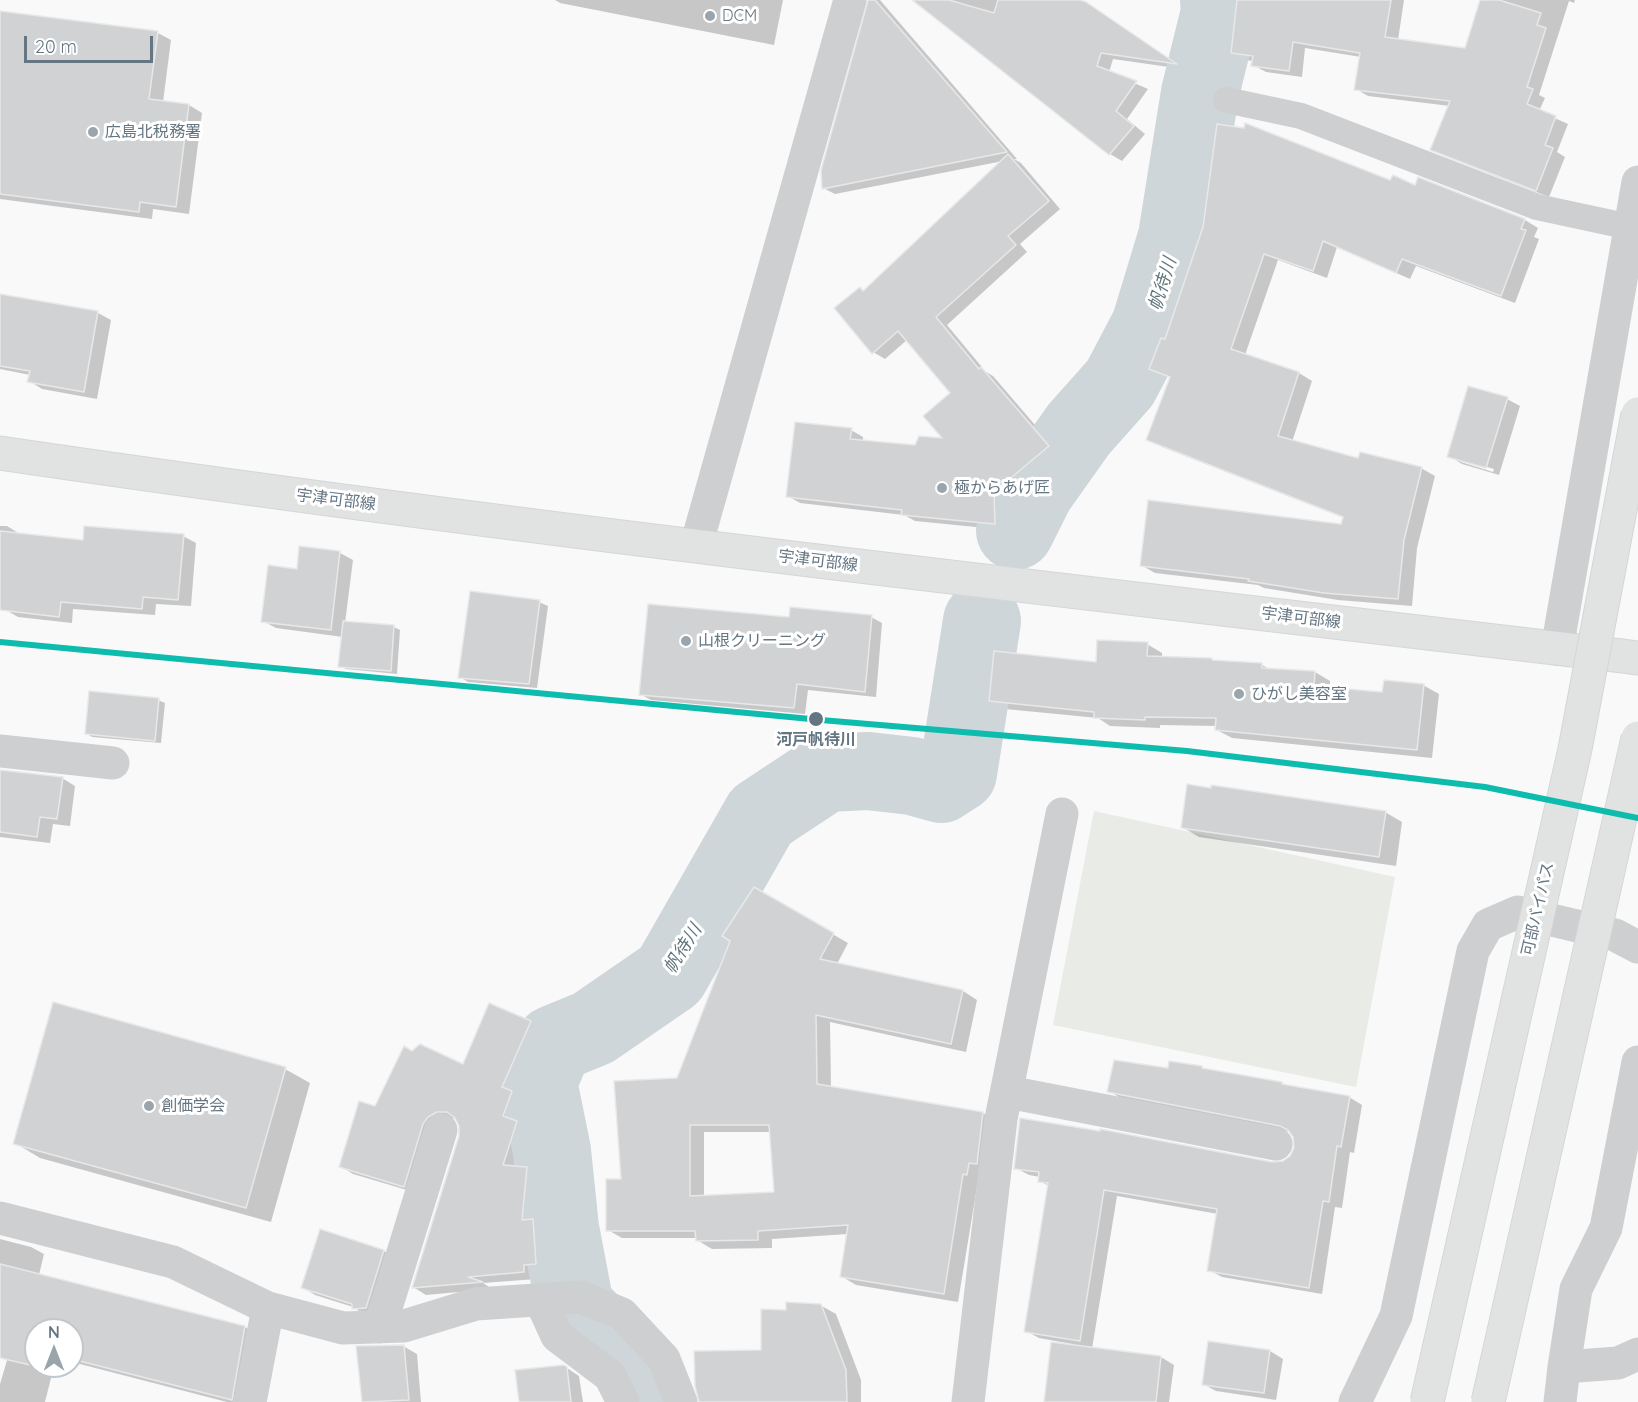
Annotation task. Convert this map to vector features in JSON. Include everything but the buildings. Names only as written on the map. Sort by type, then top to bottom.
[{"type":"main road","name":"可部バイパス","points":[[1427,1402],[1575,749],[1638,414]]},
{"type":"main road","name":"宇津可部線","points":[[0,453],[241,488],[696,546],[1638,658]]},
{"type":"main road","points":[[1488,1402],[1638,738]]},
{"type":"street","points":[[696,546],[850,0]]},
{"type":"street","points":[[1557,649],[1638,183]]},
{"type":"street","points":[[0,751],[113,764]]},
{"type":"street","points":[[968,1402],[1001,1119],[1062,814]]},
{"type":"street","points":[[1355,1402],[1396,1316],[1473,951],[1488,925],[1518,912],[1615,935],[1638,947]]},
{"type":"street","points":[[1560,1402],[1576,1289],[1606,1228],[1638,1062]]},
{"type":"street","points":[[1008,1092],[1276,1144]]},
{"type":"street","points":[[380,1327],[441,1130]]},
{"type":"street","points":[[0,1218],[172,1262],[268,1308],[343,1328],[404,1326],[476,1304],[581,1296],[621,1314],[664,1359],[681,1402]]},
{"type":"street","points":[[540,1299],[557,1336],[610,1376],[623,1402]]},
{"type":"street","points":[[250,1402],[268,1308]]},
{"type":"street","points":[[1564,1367],[1618,1363],[1638,1354]]},
{"type":"lane","points":[[1226,100],[1301,116],[1537,207],[1630,227]]},
{"type":"shaded area","points":[[1094,811],[1395,877],[1356,1087],[1053,1025]]},
{"type":"waterway","name":"帆待川","points":[[1015,531],[1035,491],[1079,429],[1120,383],[1150,326],[1177,237],[1200,93],[1220,12],[1219,0]]},
{"type":"waterway","name":"帆待川","points":[[654,1402],[648,1382],[575,1307],[560,1228],[552,1151],[538,1082],[554,1044],[593,1028],[670,975],[761,816],[826,773],[868,771],[912,776],[941,784],[958,773],[982,621]]},
{"type":"transit line","points":[[0,642],[821,720],[1187,751],[1485,787],[1638,818]]},
{"type":"place","name":"DCM","points":[[710,16]]},
{"type":"place","name":"広島北税務署","points":[[93,132]]},
{"type":"place","name":"極からあげ匠","points":[[942,488]]},
{"type":"place","name":"山根クリーニング","points":[[686,641]]},
{"type":"place","name":"ひがし美容室","points":[[1239,694]]},
{"type":"place","name":"河戸帆待川","points":[[816,719]]},
{"type":"place","name":"創価学会","points":[[149,1106]]}]
